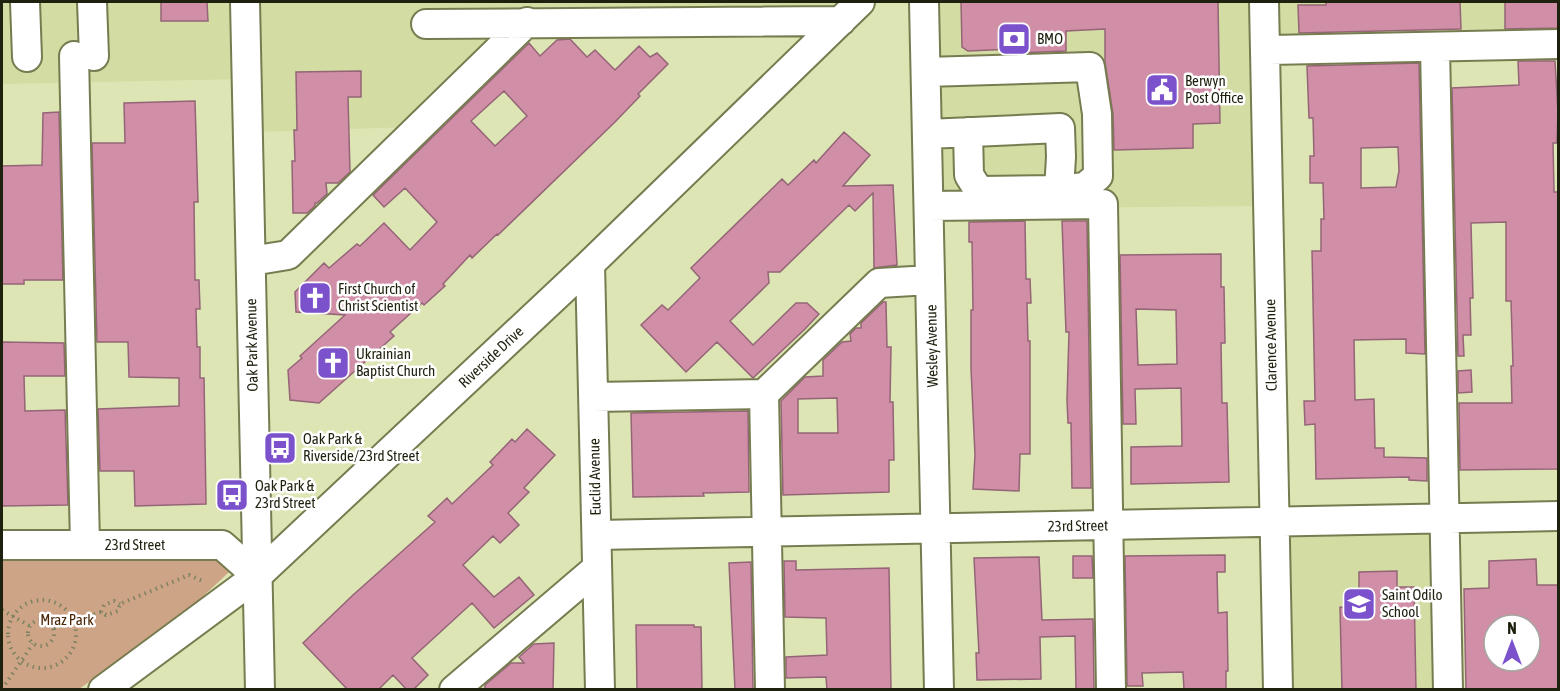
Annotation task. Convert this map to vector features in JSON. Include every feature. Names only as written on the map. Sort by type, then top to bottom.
[{"type":"street","points":[[25,2],[27,57]]},
{"type":"street","points":[[85,545],[84,56],[92,2]]},
{"type":"street","name":"Oak Park Avenue","points":[[245,2],[260,690]]},
{"type":"street","points":[[757,2],[790,22]]},
{"type":"street","name":"Wesley Avenue","points":[[924,2],[939,690]]},
{"type":"street","name":"Clarence Avenue","points":[[1264,2],[1278,690]]},
{"type":"street","points":[[426,24],[790,22],[850,11]]},
{"type":"street","name":"Riverside Drive","points":[[102,690],[257,576],[590,264],[850,11]]},
{"type":"street","points":[[251,261],[288,255],[527,22]]},
{"type":"street","points":[[1265,50],[1558,44]]},
{"type":"street","points":[[1435,47],[1448,690]]},
{"type":"street","points":[[926,72],[1090,67],[1097,114],[1098,176],[1085,187],[1059,197]]},
{"type":"street","points":[[927,134],[1059,128],[1061,157],[1059,197]]},
{"type":"street","points":[[968,132],[969,175],[979,198]]},
{"type":"street","points":[[929,206],[979,198],[1059,197],[1103,204],[1111,690]]},
{"type":"street","name":"Euclid Avenue","points":[[590,264],[600,690]]},
{"type":"street","points":[[594,397],[764,394],[879,283],[930,280]]},
{"type":"street","points":[[764,394],[770,690]]},
{"type":"street","name":"23rd Street","points":[[597,535],[1558,516]]},
{"type":"street","name":"23rd Street","points":[[2,545],[222,545],[257,576]]},
{"type":"street","points":[[453,690],[597,568]]},
{"type":"path","points":[[101,612],[104,605],[114,601],[120,604],[189,575],[193,567]]},
{"type":"path","points":[[189,575],[209,583]]},
{"type":"path","points":[[45,600],[62,607],[73,621],[75,641],[65,658],[54,666],[40,668],[22,662],[16,657],[9,644],[8,629],[12,616],[26,603],[45,600]]},
{"type":"path","points":[[54,628],[101,612],[106,615],[118,611],[120,604]]},
{"type":"path","points":[[2,610],[30,626]]},
{"type":"path","points":[[45,620],[54,628],[55,636],[51,643],[44,646],[33,644],[29,638],[30,626],[36,621],[45,620]]},
{"type":"path","points":[[2,689],[33,644]]},
{"type":"shaded area","points":[[2,2],[241,2],[244,79],[2,84]]},
{"type":"shaded area","points":[[249,2],[854,2],[831,25],[511,31],[410,127],[252,132]]},
{"type":"shaded area","points":[[939,2],[1249,2],[1254,206],[941,209]]},
{"type":"shaded area","points":[[1268,2],[1558,2],[1558,48],[1268,54]]},
{"type":"shaded area","name":"Saint Odilo School","points":[[1444,514],[1450,689],[1274,689],[1269,518]]},
{"type":"green space","name":"Mraz Park","points":[[190,555],[220,559],[229,572],[177,621],[79,689],[2,690],[2,558]]},
{"type":"building","points":[[161,2],[207,2],[208,21],[161,21]]},
{"type":"building","name":"Berwyn Post Office","points":[[961,2],[1218,2],[1220,123],[1193,124],[1193,148],[1114,150],[1113,114],[1105,62],[1105,29],[1066,31],[1066,51],[1013,53],[1013,49],[968,51],[962,47]]},
{"type":"building","points":[[1326,2],[1460,2],[1461,29],[1299,33],[1298,5],[1326,5]]},
{"type":"building","points":[[1505,2],[1558,2],[1558,28],[1505,29]]},
{"type":"building","points":[[570,39],[587,57],[595,50],[615,70],[639,46],[650,57],[657,53],[668,64],[638,94],[640,96],[615,122],[498,235],[472,258],[470,255],[443,284],[445,286],[390,332],[394,336],[319,403],[290,400],[288,370],[345,315],[296,312],[295,292],[324,263],[329,268],[357,244],[360,246],[384,223],[410,250],[437,222],[405,188],[384,207],[373,195],[529,43],[540,56],[557,40]],"holes":[[[504,91],[527,116],[495,146],[471,121]]]},
{"type":"building","points":[[1518,61],[1555,61],[1558,112],[1557,143],[1553,143],[1554,192],[1558,192],[1558,469],[1460,470],[1459,403],[1512,403],[1511,366],[1513,366],[1511,301],[1506,301],[1506,222],[1471,223],[1473,298],[1470,298],[1471,335],[1463,335],[1464,356],[1458,356],[1452,88],[1519,85]]},
{"type":"building","points":[[1419,63],[1425,354],[1406,353],[1406,339],[1354,340],[1355,400],[1374,399],[1375,448],[1384,448],[1384,457],[1427,458],[1427,481],[1409,480],[1409,477],[1316,479],[1315,424],[1305,425],[1304,401],[1315,401],[1312,251],[1321,251],[1321,219],[1324,219],[1323,183],[1310,183],[1310,156],[1314,156],[1313,118],[1309,118],[1307,66]],"holes":[[[1398,147],[1399,171],[1396,187],[1361,188],[1361,148]]]},
{"type":"building","points":[[361,71],[361,97],[348,97],[350,172],[338,183],[326,183],[327,194],[307,213],[293,213],[292,161],[295,161],[294,130],[297,130],[296,72]]},
{"type":"building","points":[[195,101],[198,202],[194,202],[195,280],[199,280],[200,309],[196,309],[197,347],[200,347],[200,378],[204,378],[206,504],[135,506],[134,471],[100,471],[98,409],[179,406],[179,378],[129,377],[128,342],[97,342],[92,143],[125,143],[124,103]]},
{"type":"building","points":[[59,112],[63,280],[24,280],[24,284],[2,284],[2,166],[42,165],[43,113]]},
{"type":"building","points":[[844,132],[870,155],[843,186],[893,185],[897,265],[874,268],[873,193],[855,211],[849,205],[780,272],[768,272],[769,283],[730,321],[753,345],[796,303],[807,303],[819,314],[805,329],[753,378],[717,342],[686,372],[641,325],[662,305],[668,310],[700,278],[691,268],[782,179],[788,185],[814,160],[816,163]]},
{"type":"building","points":[[1025,221],[1026,279],[1030,279],[1031,303],[1027,303],[1028,341],[1030,341],[1030,454],[1020,454],[1019,491],[973,489],[975,455],[971,369],[972,242],[969,242],[969,222]]},
{"type":"building","points":[[1062,221],[1087,221],[1091,488],[1072,488],[1071,423],[1068,423],[1067,400],[1069,332],[1066,332]]},
{"type":"building","points":[[1221,254],[1225,343],[1221,343],[1222,403],[1227,403],[1229,482],[1131,484],[1131,447],[1182,446],[1181,388],[1135,389],[1136,424],[1123,424],[1120,255]],"holes":[[[1136,309],[1176,310],[1177,364],[1138,365]]]},
{"type":"building","points":[[883,302],[886,302],[887,347],[891,347],[890,402],[893,402],[894,460],[889,460],[889,492],[783,495],[781,401],[805,377],[823,376],[823,360],[842,342],[851,341],[850,334],[856,328],[861,328],[861,323]],"holes":[[[837,398],[838,433],[798,433],[798,399]]]},
{"type":"building","points":[[2,342],[64,343],[65,376],[24,376],[25,411],[65,410],[68,505],[2,506]]},
{"type":"building","points":[[1471,370],[1472,392],[1458,393],[1458,371]]},
{"type":"building","points":[[748,411],[749,492],[703,493],[704,496],[633,497],[631,413]]},
{"type":"building","points":[[527,429],[555,455],[524,488],[529,492],[508,513],[519,525],[500,543],[493,536],[463,565],[494,597],[519,577],[534,595],[494,628],[472,603],[412,658],[428,675],[413,690],[407,690],[393,675],[378,690],[348,690],[303,643],[435,522],[428,516],[447,498],[452,504],[493,465],[490,462],[512,439],[515,442]]},
{"type":"building","points":[[1225,555],[1225,572],[1217,572],[1218,613],[1227,612],[1226,690],[1184,690],[1183,672],[1142,673],[1143,686],[1127,686],[1125,556]]},
{"type":"building","points":[[1073,556],[1092,556],[1093,578],[1073,578]]},
{"type":"building","points":[[1039,557],[1042,620],[1093,619],[1094,690],[1076,690],[1075,636],[1040,637],[1041,679],[977,680],[976,653],[979,653],[974,558]]},
{"type":"building","points":[[1536,559],[1537,585],[1558,585],[1558,690],[1466,690],[1464,589],[1489,588],[1489,561]]},
{"type":"building","points":[[784,561],[796,561],[796,570],[889,568],[891,690],[827,690],[826,677],[786,678],[786,657],[827,655],[826,618],[785,617]]},
{"type":"building","points":[[751,562],[753,690],[735,690],[729,563]]},
{"type":"building","points":[[1397,571],[1397,587],[1414,587],[1416,690],[1342,690],[1340,607],[1348,608],[1348,594],[1359,593],[1359,572]]},
{"type":"building","points":[[636,625],[701,627],[702,690],[637,690]]},
{"type":"building","points":[[554,643],[553,690],[485,690],[485,685],[511,663],[524,663],[519,657],[534,644]]},
{"type":"place","name":"BMO","points":[[1014,39]]},
{"type":"place","name":"Berwyn Post Office","points":[[1162,90]]},
{"type":"place","name":"First Church of Christ Scientist","points":[[315,298]]},
{"type":"place","name":"Ukrainian Baptist Church","points":[[333,363]]},
{"type":"place","name":"Oak Park & Riverside/23rd Street","points":[[280,448]]},
{"type":"place","name":"Oak Park & 23rd Street","points":[[232,495]]},
{"type":"place","name":"Saint Odilo School","points":[[1359,604]]}]
